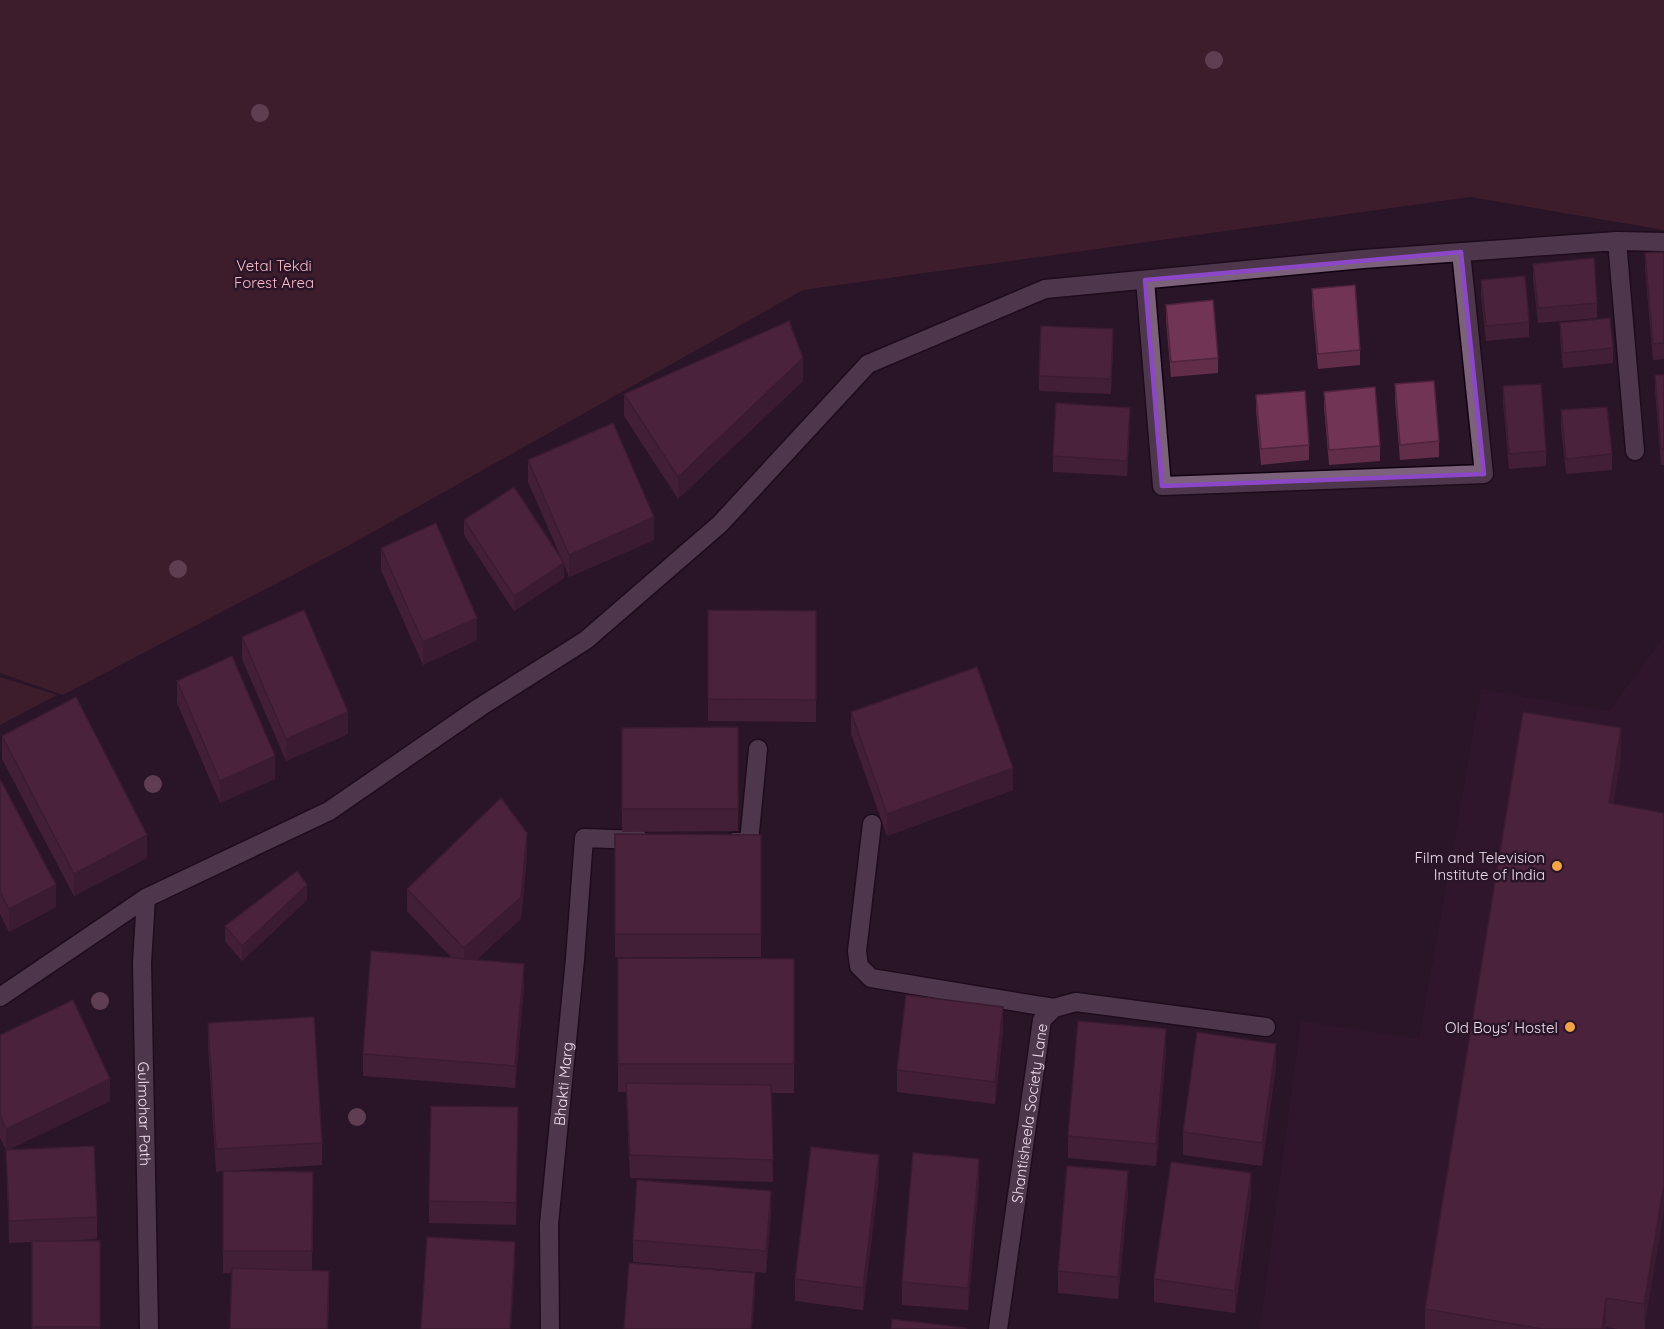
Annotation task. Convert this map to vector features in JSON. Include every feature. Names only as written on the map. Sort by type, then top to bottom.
[{"type":"street","points":[[1617,242],[1635,451]]},
{"type":"street","points":[[0,997],[146,898],[328,811],[480,707],[586,640],[720,524],[868,364],[1046,289],[1363,259],[1617,242],[1664,242]]},
{"type":"street","points":[[1145,280],[1162,486],[1484,474],[1461,252]]},
{"type":"street","points":[[714,841],[749,842],[758,749]]},
{"type":"street","points":[[872,824],[857,951],[860,966],[871,978],[1054,1008]]},
{"type":"street","name":"Bhakti Marg","points":[[550,1329],[549,1224],[575,959],[584,838],[655,840]]},
{"type":"street","name":"Gulmohar Path","points":[[146,898],[142,963],[149,1329]]},
{"type":"street","name":"Shantisheela Society Lane","points":[[998,1329],[1042,1020],[1054,1008],[1077,1002],[1266,1027]]},
{"type":"highlighted area","points":[[1461,252],[1484,474],[1162,486],[1145,280]]},
{"type":"shaded area","name":"Film and Television Institute of India","points":[[1664,637],[1664,1329],[1260,1329],[1301,1021],[1419,1039],[1481,689],[1609,711]]},
{"type":"green space","name":"Vetal Tekdi Forest Area","points":[[0,0],[1664,0],[1664,230],[1470,197],[803,290],[348,546],[63,695],[0,673]]},
{"type":"green space","points":[[0,677],[57,695],[0,725]]},
{"type":"building","points":[[1664,252],[1664,343],[1653,344],[1645,253]]},
{"type":"building","points":[[1594,258],[1597,303],[1538,308],[1533,264]]},
{"type":"building","points":[[1525,276],[1529,322],[1486,326],[1481,280]]},
{"type":"building","points":[[1355,285],[1360,350],[1318,354],[1312,289]]},
{"type":"building","points":[[1213,300],[1218,358],[1171,362],[1166,305]]},
{"type":"building","points":[[1610,318],[1613,348],[1563,353],[1560,323]]},
{"type":"building","points":[[789,321],[803,358],[678,477],[624,394]]},
{"type":"building","points":[[1041,326],[1113,329],[1111,379],[1039,376]]},
{"type":"building","points":[[1655,375],[1664,375],[1664,449],[1661,450]]},
{"type":"building","points":[[1434,381],[1439,441],[1400,445],[1395,384]]},
{"type":"building","points":[[1541,384],[1546,451],[1509,454],[1503,386]]},
{"type":"building","points":[[1375,387],[1380,446],[1329,450],[1324,392]]},
{"type":"building","points":[[1305,391],[1309,445],[1261,449],[1256,395]]},
{"type":"building","points":[[1056,403],[1130,408],[1127,461],[1053,456]]},
{"type":"building","points":[[1607,407],[1612,454],[1566,459],[1561,410]]},
{"type":"building","points":[[613,423],[654,517],[569,555],[528,460]]},
{"type":"building","points":[[514,487],[564,563],[514,596],[464,520]]},
{"type":"building","points":[[436,523],[477,618],[423,642],[381,548]]},
{"type":"building","points":[[304,610],[348,712],[286,739],[242,637]]},
{"type":"building","points":[[708,610],[816,611],[816,700],[708,699]]},
{"type":"building","points":[[232,656],[275,756],[220,781],[177,681]]},
{"type":"building","points":[[977,667],[1013,768],[887,814],[851,712]]},
{"type":"building","points":[[76,697],[147,835],[74,874],[2,736]]},
{"type":"building","name":"Old Boys' Hostel","points":[[1523,712],[1621,728],[1609,803],[1664,813],[1664,1184],[1644,1304],[1606,1298],[1602,1329],[1543,1329],[1425,1309]]},
{"type":"building","points":[[738,727],[738,809],[622,809],[622,728]]},
{"type":"building","points":[[0,779],[56,885],[9,909],[0,892]]},
{"type":"building","points":[[501,798],[527,833],[521,897],[464,948],[407,889]]},
{"type":"building","points":[[615,834],[761,835],[761,934],[615,934]]},
{"type":"building","points":[[297,871],[307,885],[242,946],[225,926]]},
{"type":"building","points":[[371,951],[524,964],[515,1066],[363,1054]]},
{"type":"building","points":[[618,958],[794,959],[794,1064],[618,1064]]},
{"type":"building","points":[[906,995],[1003,1007],[995,1082],[897,1070]]},
{"type":"building","points":[[73,1000],[110,1079],[6,1129],[0,1115],[0,1035]]},
{"type":"building","points":[[314,1017],[322,1143],[216,1149],[208,1023]]},
{"type":"building","points":[[1078,1021],[1166,1029],[1156,1144],[1068,1136]]},
{"type":"building","points":[[1197,1032],[1276,1044],[1262,1143],[1183,1132]]},
{"type":"building","points":[[626,1083],[771,1085],[773,1160],[630,1155]]},
{"type":"building","points":[[431,1106],[518,1107],[516,1203],[429,1201]]},
{"type":"building","points":[[94,1146],[97,1217],[9,1221],[6,1150]]},
{"type":"building","points":[[811,1147],[879,1155],[863,1288],[795,1279]]},
{"type":"building","points":[[913,1153],[979,1159],[968,1288],[902,1282]]},
{"type":"building","points":[[1171,1162],[1251,1173],[1235,1291],[1154,1279]]},
{"type":"building","points":[[1067,1166],[1128,1171],[1118,1277],[1058,1271]]},
{"type":"building","points":[[223,1171],[313,1172],[312,1251],[223,1251]]},
{"type":"building","points":[[637,1180],[771,1191],[766,1251],[633,1240]]},
{"type":"building","points":[[427,1237],[515,1242],[510,1329],[421,1329]]},
{"type":"building","points":[[32,1241],[100,1241],[100,1327],[32,1327]]},
{"type":"building","points":[[629,1263],[755,1273],[751,1329],[624,1329]]},
{"type":"building","points":[[232,1268],[329,1271],[327,1329],[230,1329]]},
{"type":"building","points":[[892,1319],[966,1328],[891,1329]]},
{"type":"place","name":"Film and Television Institute of India","points":[[1557,866]]},
{"type":"place","name":"Old Boys' Hostel","points":[[1570,1027]]}]
